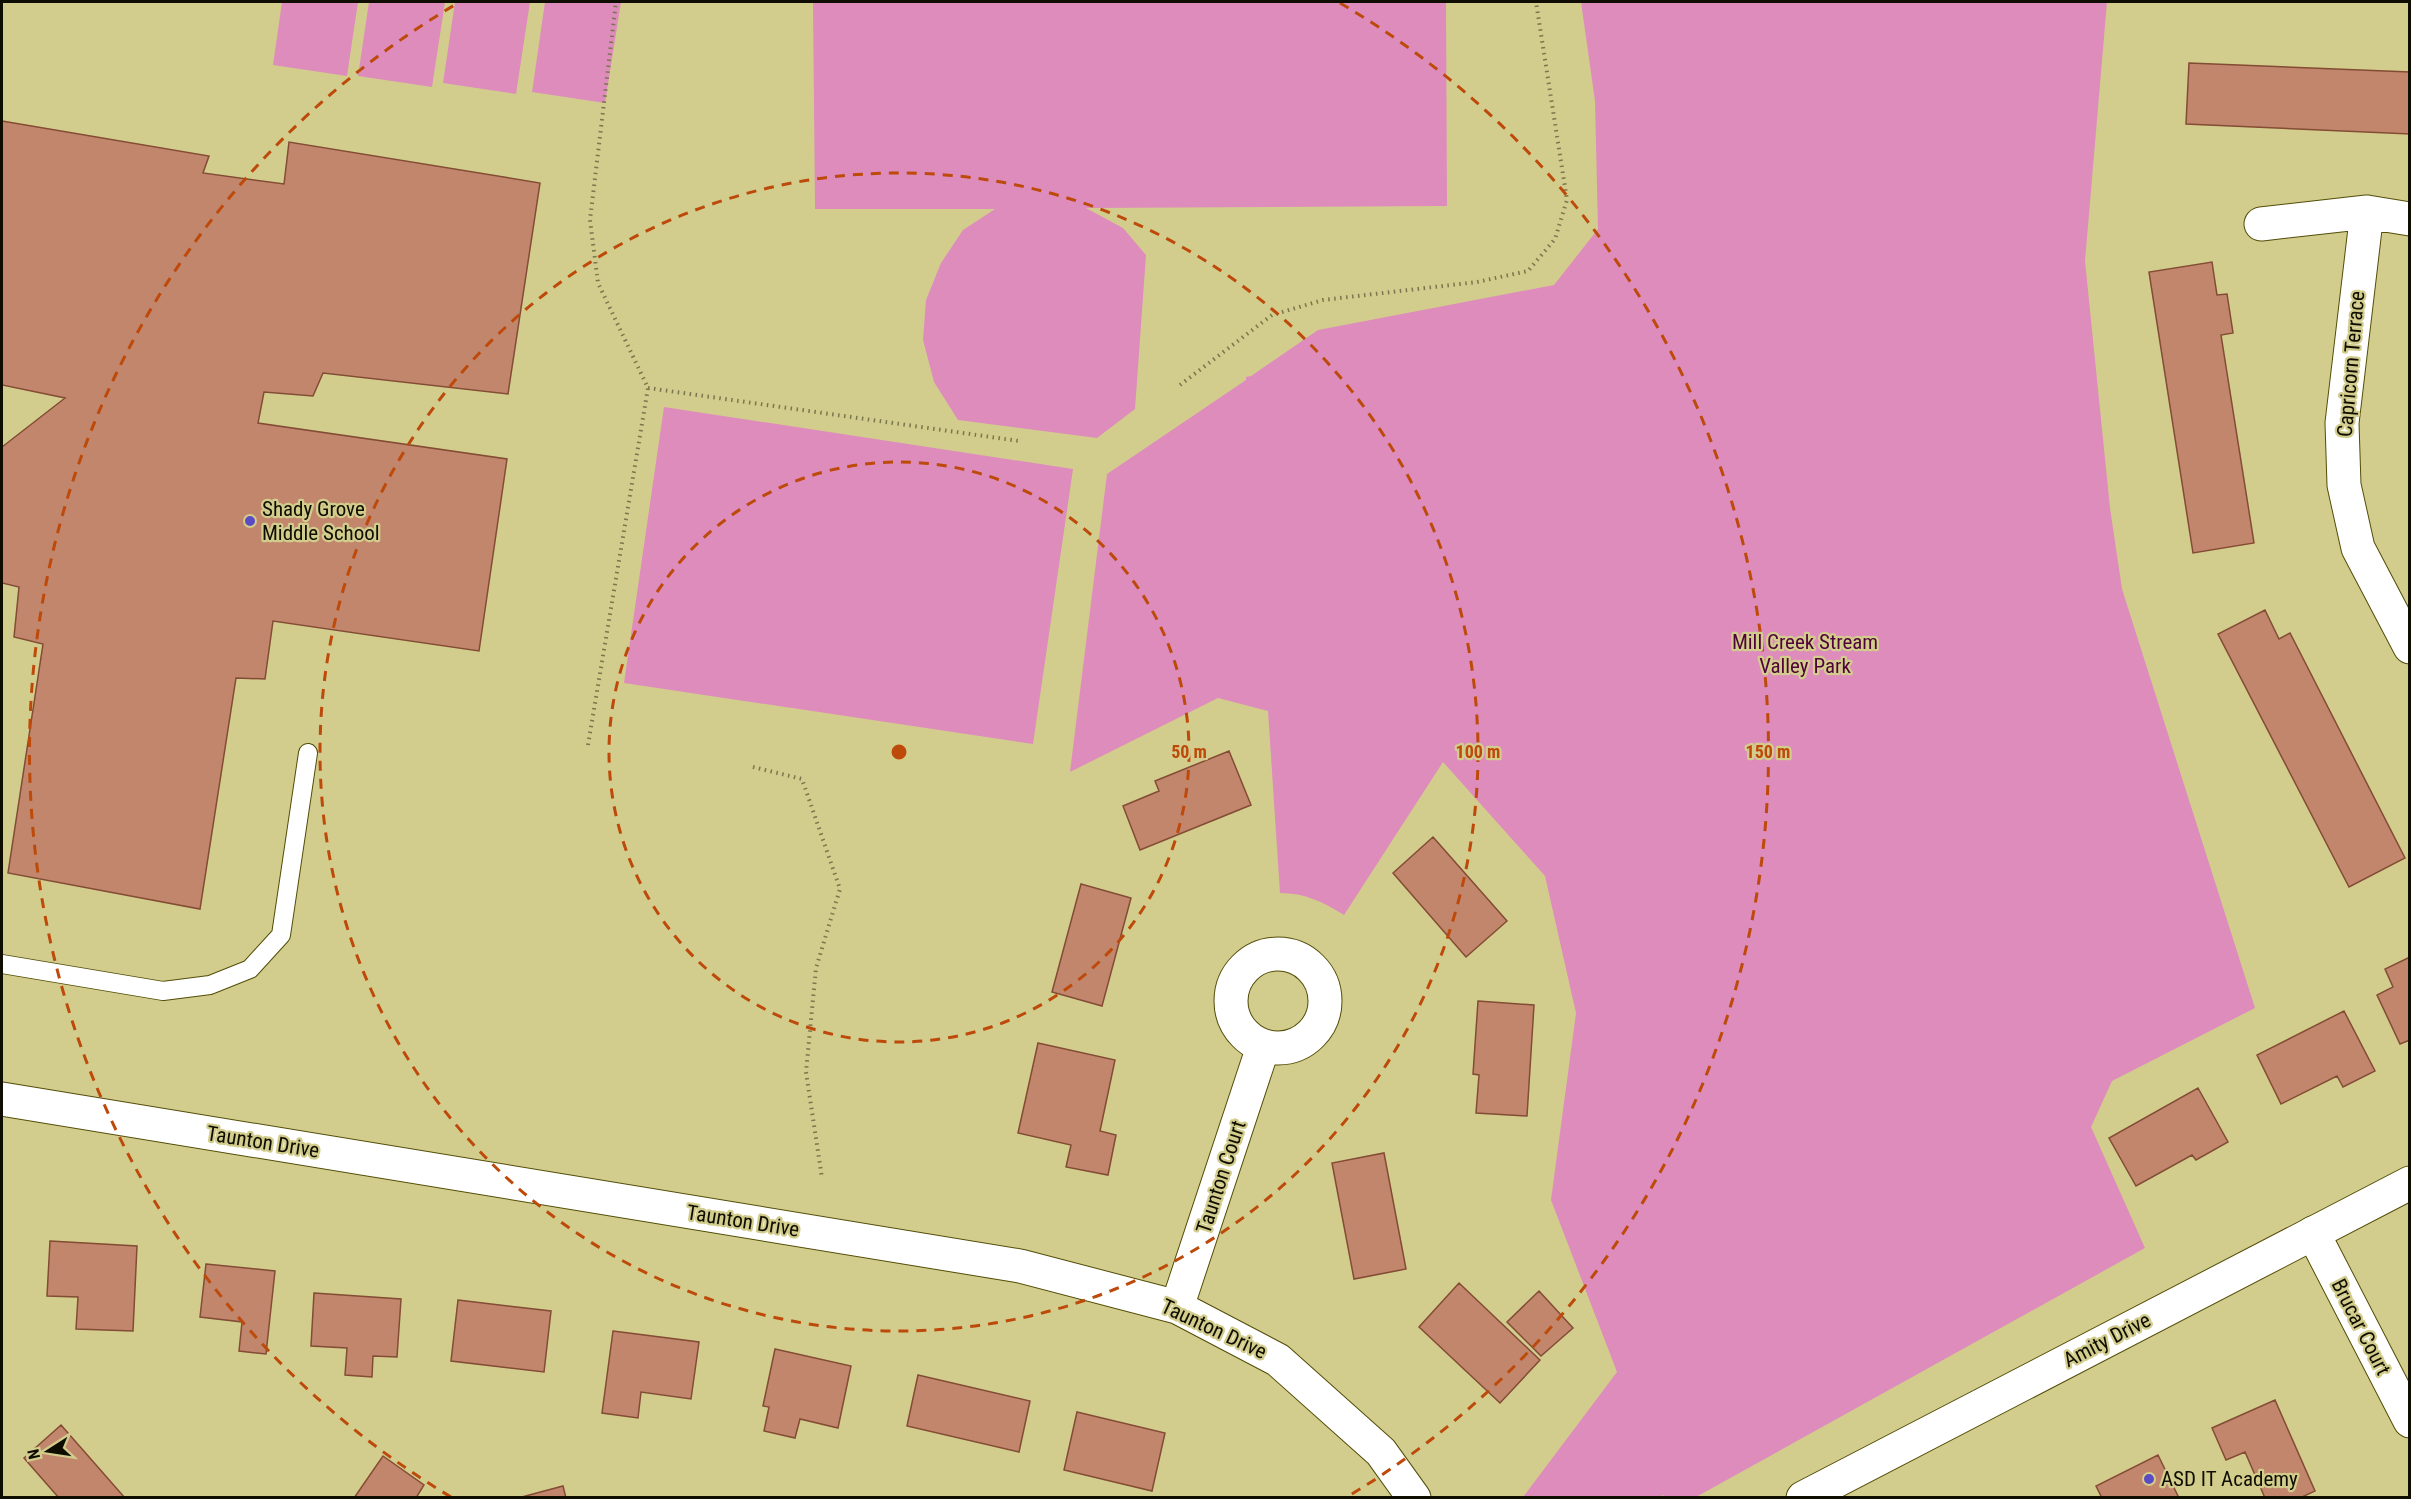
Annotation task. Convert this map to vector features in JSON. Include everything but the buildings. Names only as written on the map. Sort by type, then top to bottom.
[{"type":"street","points":[[2261,224],[2367,212],[2409,219]]},
{"type":"street","name":"Capricorn Terrace","points":[[2367,212],[2342,423],[2344,485],[2358,548],[2407,637]]},
{"type":"street","name":"Taunton Court","points":[[1177,1307],[1263,1047]]},
{"type":"street","name":"Taunton Drive","points":[[2,1099],[1020,1266],[1177,1307],[1278,1360],[1381,1452],[1414,1497]]},
{"type":"street","name":"Amity Drive","points":[[1803,1497],[2409,1183]]},
{"type":"street","name":"Brucar Court","points":[[2313,1233],[2409,1421]]},
{"type":"lane","points":[[2,964],[163,992],[210,985],[250,969],[281,935],[308,753]]},
{"type":"path","points":[[588,745],[648,388],[598,282],[590,220],[616,2]]},
{"type":"path","points":[[1180,385],[1272,315],[1323,300],[1477,282],[1528,271],[1555,239],[1567,200],[1536,2]]},
{"type":"path","points":[[648,388],[1019,441]]},
{"type":"path","points":[[753,767],[802,779],[840,890],[816,968],[806,1072],[822,1178]]},
{"type":"green space","points":[[282,2],[358,2],[347,76],[273,65]]},
{"type":"green space","points":[[369,2],[445,2],[432,87],[358,76]]},
{"type":"green space","points":[[455,2],[530,2],[516,94],[443,83]]},
{"type":"green space","points":[[545,2],[621,2],[605,103],[532,92]]},
{"type":"green space","points":[[813,2],[1446,2],[1447,206],[1086,208],[1123,228],[1146,255],[1135,409],[1097,438],[958,420],[934,382],[923,340],[926,300],[941,263],[963,230],[995,209],[815,209]]},
{"type":"green space","name":"Mill Creek Stream Valley Park","points":[[1581,2],[2107,2],[2085,261],[2110,508],[2122,589],[2255,1008],[2112,1081],[2091,1127],[2145,1248],[1696,1497],[1664,1497],[1663,1495],[1658,1498],[1523,1497],[1617,1372],[1551,1200],[1576,1013],[1545,876],[1443,762],[1344,915],[1314,899],[1280,893],[1268,711],[1218,698],[1070,772],[1107,474],[1318,330],[1554,285],[1598,229],[1595,101]]},
{"type":"green space","points":[[664,407],[1073,469],[1033,744],[624,683]]},
{"type":"place","name":"Shady Grove Middle School","points":[[250,521]]},
{"type":"place","name":"ASD IT Academy","points":[[2149,1479]]}]
